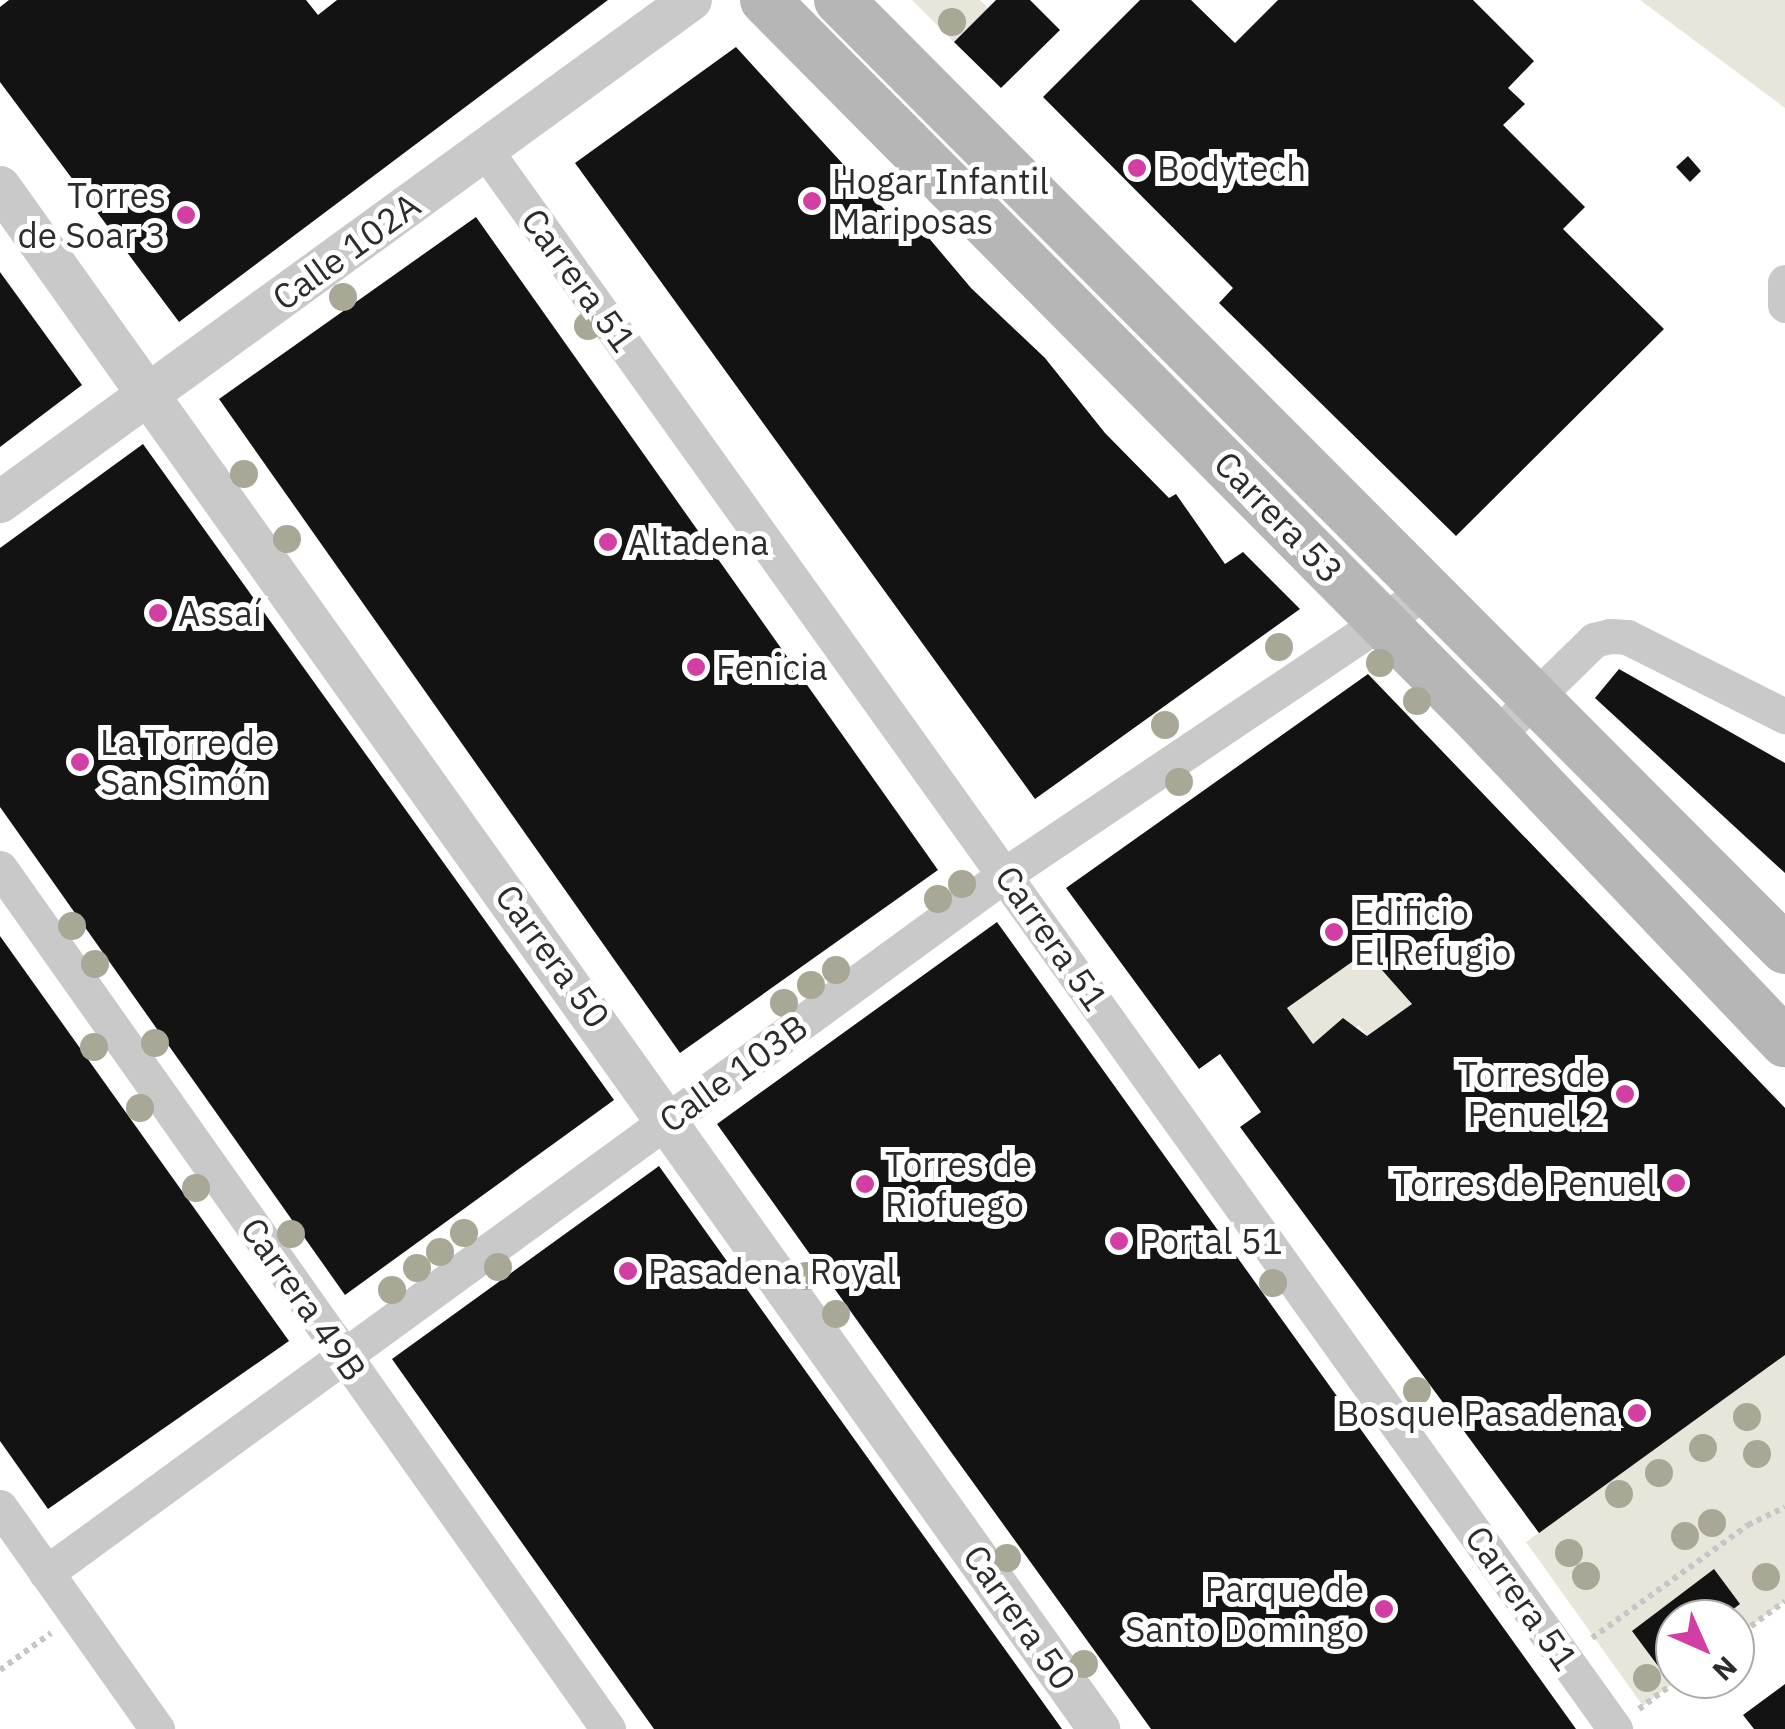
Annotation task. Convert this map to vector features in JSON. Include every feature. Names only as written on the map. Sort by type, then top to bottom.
[{"type":"main road","name":"Carrera 53","points":[[765,0],[1381,620],[1785,1042]]},
{"type":"main road","name":"Carrera 53","points":[[839,0],[1431,588],[1785,949]]},
{"type":"street","name":"Calle 102A","points":[[0,502],[691,0]]},
{"type":"street","name":"Carrera 51","points":[[485,150],[1615,1729]]},
{"type":"street","name":"Carrera 50","points":[[0,187],[670,1120],[1099,1729]]},
{"type":"street","points":[[1785,282],[1785,304]]},
{"type":"street","name":"Calle 103B","points":[[46,1572],[1006,874],[1431,588]]},
{"type":"street","points":[[1495,737],[1594,640],[1627,636],[1785,716]]},
{"type":"street","name":"Carrera 49B","points":[[0,868],[608,1729]]},
{"type":"street","points":[[0,1508],[157,1729]]},
{"type":"path","points":[[1565,1658],[1748,1525],[1785,1507]]},
{"type":"path","points":[[1755,1623],[1785,1601]]},
{"type":"path","points":[[0,1670],[76,1615]]},
{"type":"path","points":[[1615,1729],[1655,1698]]},
{"type":"shaded area","points":[[912,0],[980,0],[988,8],[954,42]]},
{"type":"shaded area","points":[[1640,0],[1785,0],[1785,108]]},
{"type":"shaded area","points":[[1366,952],[1412,1004],[1367,1036],[1359,1026],[1313,1044],[1287,1008]]},
{"type":"shaded area","points":[[1785,1355],[1785,1601],[1755,1623],[1755,1599],[1655,1599],[1655,1697],[1643,1706],[1526,1542]]},
{"type":"building","points":[[9,0],[306,0],[318,15],[337,0],[608,0],[179,322],[0,82],[0,7]]},
{"type":"building","points":[[996,0],[1030,0],[1060,30],[1001,88],[954,42]]},
{"type":"building","points":[[1140,0],[1191,0],[1235,43],[1278,0],[1473,0],[1534,61],[1508,88],[1525,104],[1503,125],[1585,207],[1563,229],[1664,329],[1456,536],[1219,303],[1233,288],[1043,97]]},
{"type":"building","points":[[736,47],[906,233],[917,224],[971,288],[1045,358],[1105,433],[1169,498],[1176,494],[1225,564],[1243,552],[1300,609],[1035,799],[575,163]]},
{"type":"building","points":[[1688,156],[1701,171],[1690,182],[1676,167]]},
{"type":"building","points":[[476,217],[938,870],[680,1053],[219,399]]},
{"type":"building","points":[[0,272],[82,385],[0,447]]},
{"type":"building","points":[[143,444],[614,1100],[345,1295],[0,807],[0,548]]},
{"type":"building","points":[[1619,669],[1785,763],[1785,873],[1595,698]]},
{"type":"building","points":[[1368,674],[1785,1108],[1785,1355],[1539,1533],[1240,1127],[1261,1112],[1220,1054],[1199,1069],[1066,888]],"holes":[[[1366,952],[1412,1004],[1367,1036],[1343,1018],[1313,1044],[1287,1008]]]},
{"type":"building","points":[[997,922],[1576,1729],[1151,1729],[946,1445],[717,1124]]},
{"type":"building","points":[[0,936],[289,1341],[48,1509],[0,1441]]},
{"type":"building","points":[[659,1166],[1062,1729],[654,1729],[392,1359]]},
{"type":"building","points":[[1714,1569],[1736,1599],[1674,1599]]},
{"type":"building","points":[[1655,1614],[1655,1662],[1632,1631]]},
{"type":"building","points":[[1785,1684],[1785,1729],[1754,1729],[1743,1715]]},
{"type":"place","name":"Bodytech","points":[[1137,168]]},
{"type":"place","name":"Hogar Infantil Mariposas","points":[[812,201]]},
{"type":"place","name":"Torres de Soar 3","points":[[186,215]]},
{"type":"place","name":"Altadena","points":[[608,542]]},
{"type":"place","name":"Assaí","points":[[158,613]]},
{"type":"place","name":"Fenicia","points":[[696,667]]},
{"type":"place","name":"La Torre de San Simón","points":[[80,762]]},
{"type":"place","name":"Edificio El Refugio","points":[[1334,932]]},
{"type":"place","name":"Torres de Penuel 2","points":[[1625,1094]]},
{"type":"place","name":"Torres de Penuel","points":[[1676,1183]]},
{"type":"place","name":"Torres de Riofuego","points":[[865,1184]]},
{"type":"place","name":"Portal 51","points":[[1119,1241]]},
{"type":"place","name":"Pasadena Royal","points":[[628,1271]]},
{"type":"place","name":"Bosque Pasadena","points":[[1637,1413]]},
{"type":"place","name":"Parque de Santo Domingo","points":[[1384,1609]]}]
